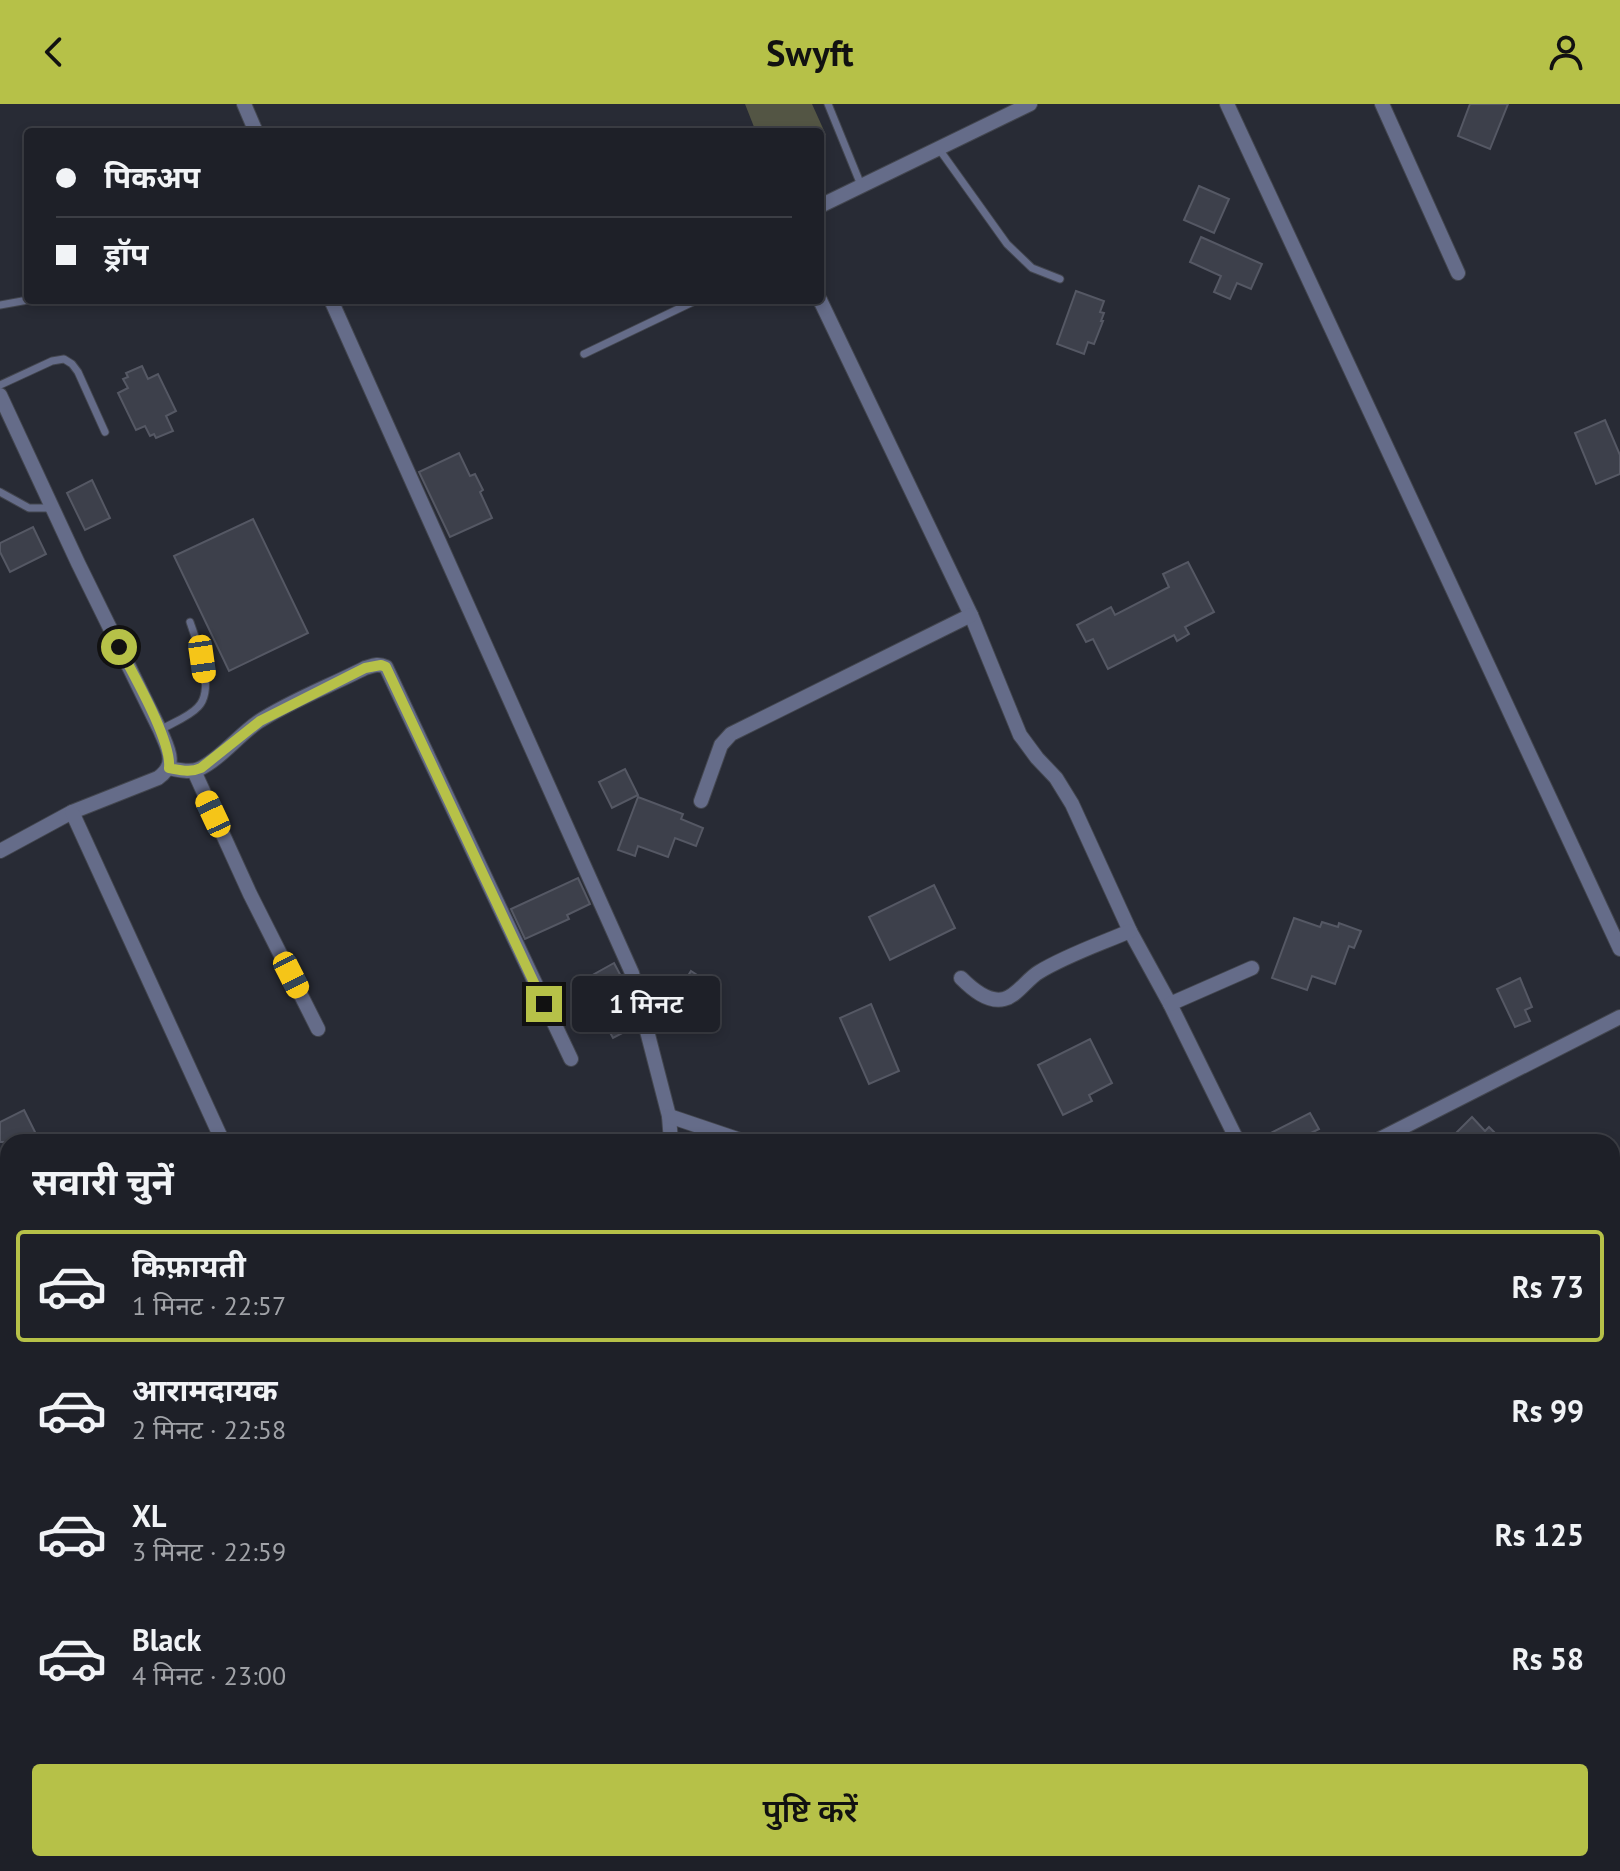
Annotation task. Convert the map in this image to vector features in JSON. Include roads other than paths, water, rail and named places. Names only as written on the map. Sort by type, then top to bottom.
[{"type":"street","points":[[244,104],[254,128]]},
{"type":"street","points":[[824,204],[1030,104]]},
{"type":"street","points":[[1227,104],[1620,949]]},
{"type":"street","points":[[1382,104],[1458,273]]},
{"type":"street","points":[[333,304],[632,973],[669,1116],[670,1134]]},
{"type":"street","points":[[822,304],[971,615],[1020,735],[1064,789],[1130,931],[1234,1134]]},
{"type":"street","points":[[0,395],[169,751],[169,768],[158,778],[72,812],[0,851]]},
{"type":"street","points":[[701,801],[721,745],[731,734],[971,615]]},
{"type":"street","points":[[169,768],[194,771],[209,763],[260,721],[365,668],[386,667],[571,1059]]},
{"type":"street","points":[[194,771],[250,894],[318,1029]]},
{"type":"street","points":[[72,812],[214,1134]]},
{"type":"street","points":[[961,978],[980,994],[1006,999],[1035,974],[1051,965],[1130,931]]},
{"type":"street","points":[[1170,1004],[1252,968]]},
{"type":"street","points":[[1390,1134],[1620,1017]]},
{"type":"street","points":[[669,1116],[722,1134]]},
{"type":"lane","points":[[828,104],[861,185]]},
{"type":"lane","points":[[939,149],[1007,244],[1032,268],[1060,279]]},
{"type":"lane","points":[[0,305],[24,301]]},
{"type":"lane","points":[[584,354],[689,304]]},
{"type":"lane","points":[[0,385],[52,361],[64,359],[78,372],[105,432]]},
{"type":"lane","points":[[0,492],[29,508],[52,508]]},
{"type":"lane","points":[[160,730],[194,711],[204,700],[202,659],[190,622]]}]
